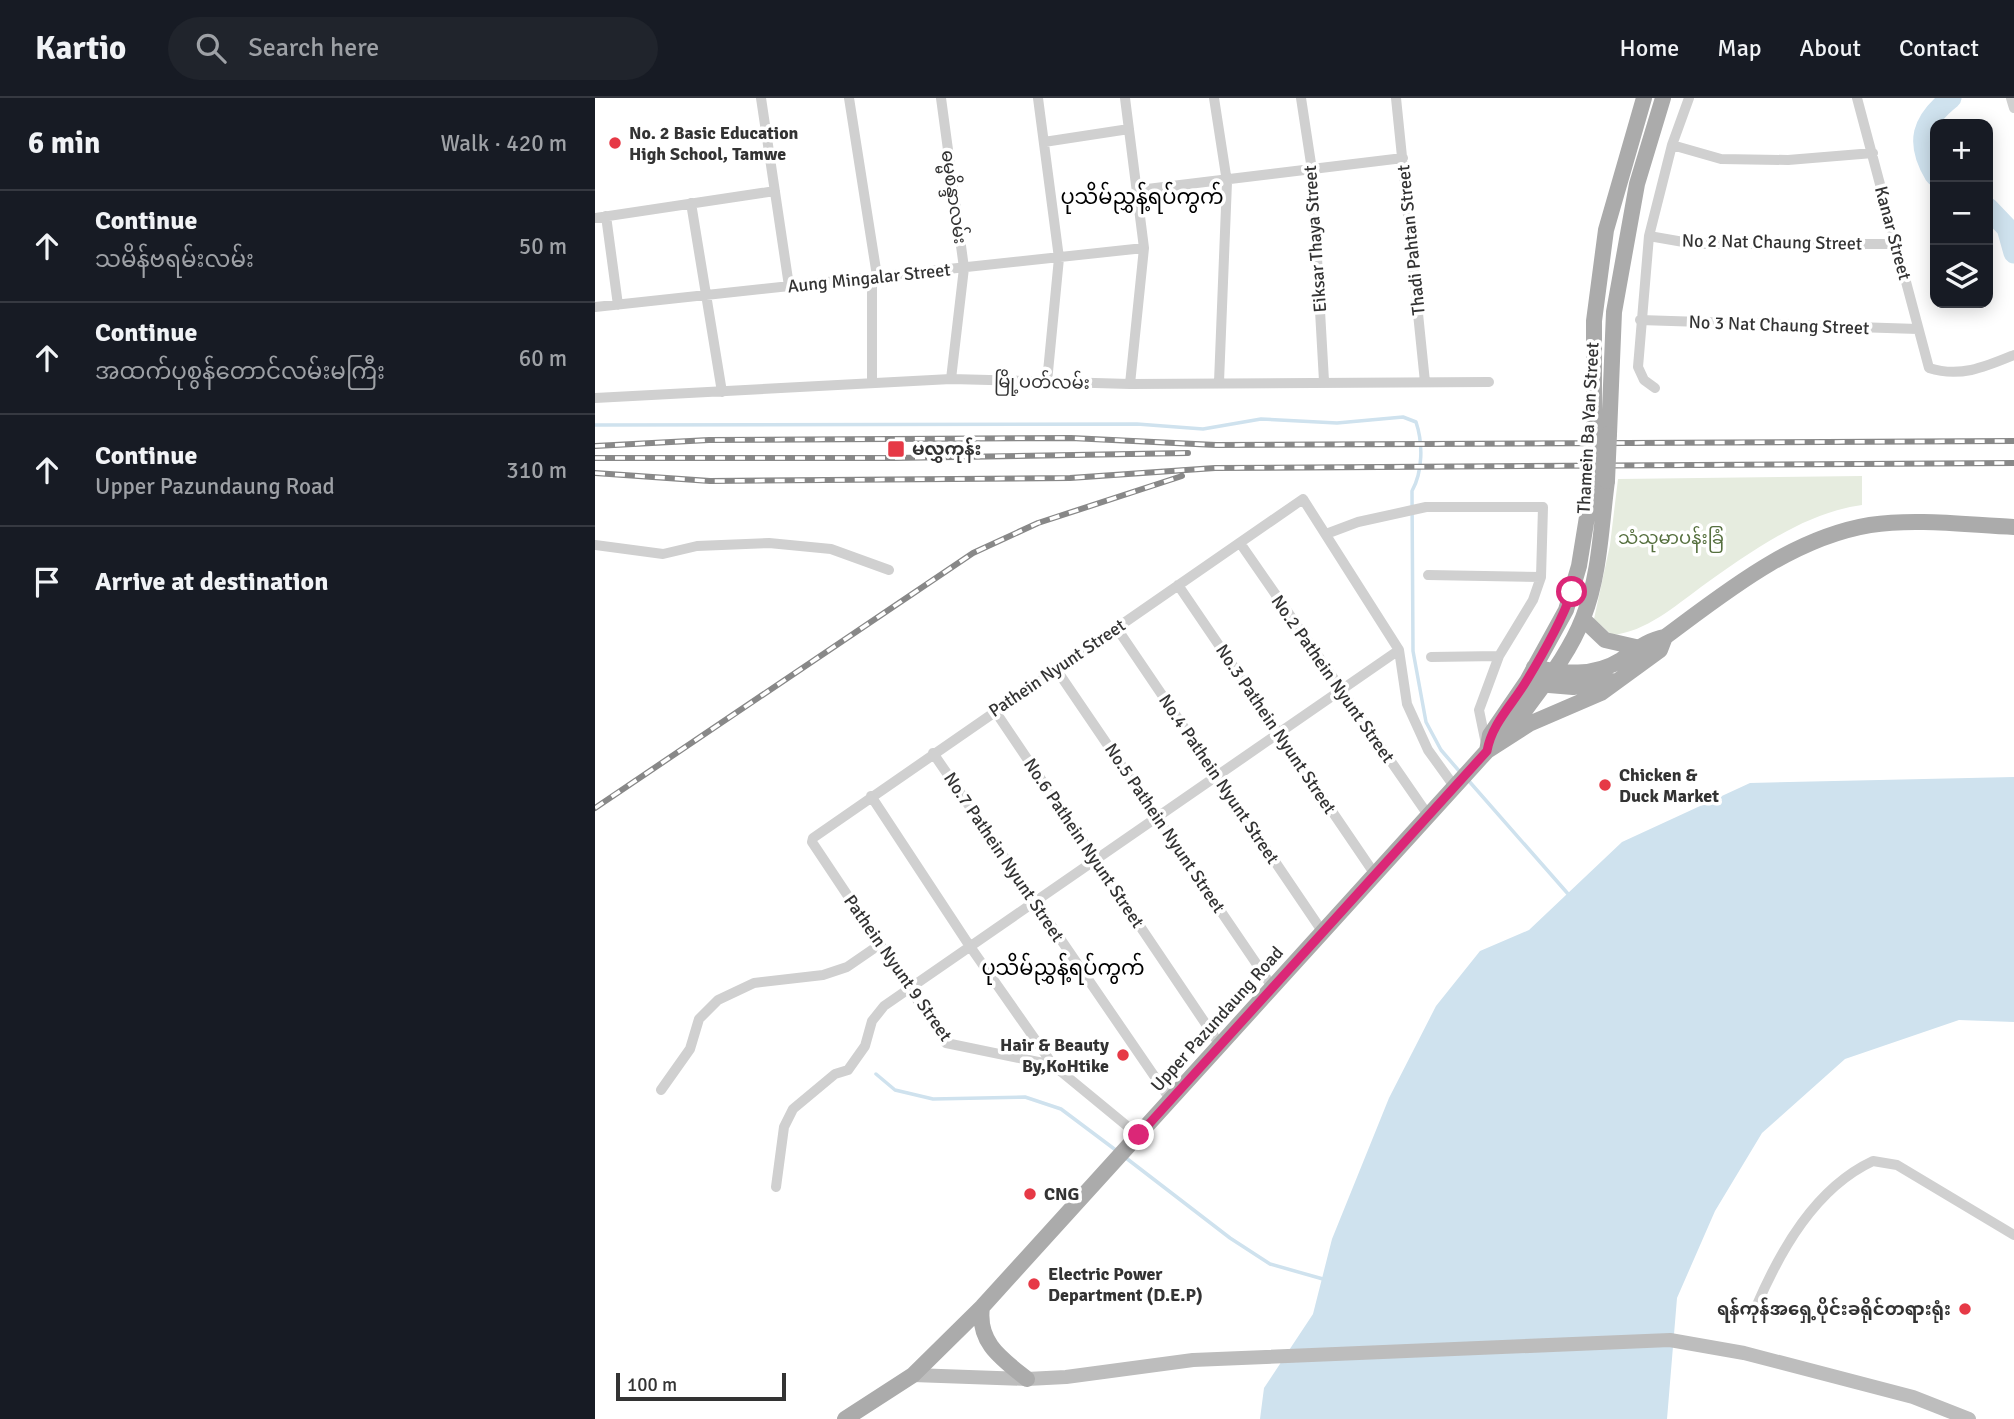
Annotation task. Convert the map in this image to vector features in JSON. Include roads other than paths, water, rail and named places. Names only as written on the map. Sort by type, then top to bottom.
[{"type":"main road","points":[[1487,751],[1490,735],[1530,674],[1566,610],[1600,480],[1602,433],[1594,321],[1606,230],[1644,98]]},
{"type":"main road","name":"Thamein Ba Yan Street","points":[[1602,433],[1614,312],[1637,184],[1663,98]]},
{"type":"main road","name":"Thamein Ba Yan Street","points":[[1504,740],[1554,672],[1583,618],[1596,568],[1600,480]]},
{"type":"main road","points":[[1530,674],[1600,668],[1618,662],[1651,639],[1665,637],[1750,576],[1796,550],[1838,533],[1871,525],[2014,527]]},
{"type":"main road","points":[[1579,566],[1596,568]]},
{"type":"main road","points":[[1583,618],[1605,640],[1640,648]]},
{"type":"main road","points":[[1487,751],[1529,724],[1601,693],[1660,650],[1665,637]]},
{"type":"main road","points":[[1530,674],[1543,685],[1586,687],[1621,678]]},
{"type":"main road","name":"Upper Pazundaung Road","points":[[852,1418],[913,1375],[982,1307],[1487,751]]},
{"type":"main road","points":[[982,1307],[981,1328],[990,1347],[1027,1379]]},
{"type":"street","points":[[761,98],[789,286]]},
{"type":"street","points":[[849,98],[874,276],[872,382]]},
{"type":"street","name":"ဓမ္မစိန္ဒာလမ်း","points":[[941,98],[964,268],[951,379]]},
{"type":"street","points":[[1038,98],[1059,257],[1047,382]]},
{"type":"street","points":[[1125,98],[1139,190],[1144,247],[1129,384]]},
{"type":"street","points":[[1214,98],[1227,182],[1219,382]]},
{"type":"street","name":"Eiksar Thaya Street","points":[[1301,98],[1312,170],[1324,381]]},
{"type":"street","name":"Thadi Pahtan Street","points":[[1396,98],[1425,382]]},
{"type":"street","points":[[1655,388],[1644,380],[1638,367],[1649,236],[1672,145],[1689,98]]},
{"type":"street","name":"Kanar Street","points":[[1857,98],[1929,368],[1947,374],[1964,373],[2014,355]]},
{"type":"street","points":[[2011,98],[2014,108]]},
{"type":"street","points":[[1044,142],[1129,130]]},
{"type":"street","points":[[1672,145],[1721,159],[1788,160],[1873,153]]},
{"type":"street","points":[[1139,190],[1227,182],[1403,158]]},
{"type":"street","points":[[618,305],[601,217],[775,191]]},
{"type":"street","points":[[691,203],[722,391]]},
{"type":"street","name":"No 2 Nat Chaung Street","points":[[1649,236],[1695,244],[1896,244]]},
{"type":"street","name":"Aung Mingalar Street","points":[[595,307],[1144,247]]},
{"type":"street","name":"No 3 Nat Chaung Street","points":[[1640,320],[1918,329]]},
{"type":"street","name":"မြို့ပတ်လမ်း","points":[[595,398],[951,379],[1129,384],[1324,381],[1489,383]]},
{"type":"street","name":"Pathein Nyunt Street","points":[[812,840],[871,796],[1303,499],[1326,534]]},
{"type":"street","points":[[1454,786],[1428,750],[1407,704],[1399,650],[1326,534],[1358,522],[1426,507],[1543,507],[1541,577],[1533,600],[1499,656],[1479,710],[1487,751]]},
{"type":"street","points":[[595,545],[663,554],[697,546],[769,543],[831,549],[889,570]]},
{"type":"street","name":"No.2 Pathein Nyunt Street","points":[[1240,543],[1428,815]]},
{"type":"street","points":[[1428,575],[1541,577]]},
{"type":"street","name":"No.3 Pathein Nyunt Street","points":[[1178,585],[1374,873]]},
{"type":"street","name":"No.4 Pathein Nyunt Street","points":[[1116,627],[1322,931]]},
{"type":"street","points":[[776,1187],[784,1127],[793,1109],[835,1074],[848,1070],[866,1046],[872,1021],[884,1006],[1399,650]]},
{"type":"street","points":[[1431,657],[1499,656]]},
{"type":"street","name":"No.5 Pathein Nyunt Street","points":[[1056,669],[1273,988]]},
{"type":"street","name":"No.6 Pathein Nyunt Street","points":[[995,710],[1220,1045]]},
{"type":"street","name":"No.7 Pathein Nyunt Street","points":[[933,753],[1170,1099]]},
{"type":"street","points":[[871,796],[969,945],[1053,1065],[1139,1135]]},
{"type":"street","name":"Pathein Nyunt 9 Street","points":[[812,840],[946,1043],[1053,1065]]},
{"type":"street","points":[[661,1090],[690,1049],[699,1019],[718,1000],[754,983],[823,975],[847,967],[879,945]]},
{"type":"street","points":[[1756,1307],[1791,1235],[1839,1182],[1873,1161],[1897,1165],[2014,1236]]},
{"type":"street","points":[[913,1375],[1027,1379],[1103,1373],[1193,1360],[1633,1340],[1703,1344],[1913,1397],[1969,1419]]},
{"type":"water","points":[[2014,777],[2014,1022],[1959,1020],[1845,1059],[1762,1133],[1715,1211],[1677,1298],[1667,1419],[1260,1419],[1264,1388],[1313,1314],[1332,1239],[1389,1098],[1436,1006],[1480,951],[1529,930],[1622,842],[1750,783]]},
{"type":"waterway","points":[[1931,119],[1951,98]]},
{"type":"waterway","points":[[1930,120],[1924,142],[1930,165]]},
{"type":"waterway","points":[[1993,213],[2007,228],[2014,253]]},
{"type":"waterway","points":[[595,425],[1137,424],[1203,429],[1261,419],[1337,423],[1403,417],[1416,422],[1421,457],[1412,491],[1413,651],[1426,722],[1441,750],[1460,772]]},
{"type":"waterway","points":[[1468,780],[1569,895]]},
{"type":"waterway","points":[[876,1074],[895,1090],[933,1099],[1025,1097],[1061,1109],[1117,1151]]},
{"type":"waterway","points":[[1126,1158],[1230,1238],[1270,1264],[1323,1279]]},
{"type":"railway","points":[[595,446],[709,440],[1071,438],[1216,445],[2014,441]]},
{"type":"railway","points":[[595,458],[894,458],[1188,453]]},
{"type":"railway","points":[[595,473],[710,481],[1070,478],[1215,468],[2014,463]]},
{"type":"railway","points":[[595,808],[973,553],[1038,523],[1182,476]]},
{"type":"place","name":"No. 2 Basic Education High School, Tamwe","points":[[615,143]]},
{"type":"place","name":"မလွှကုန်း","points":[[896,449]]},
{"type":"place","name":"Chicken & Duck Market","points":[[1605,785]]},
{"type":"place","name":"Hair & Beauty By,KoHtike","points":[[1123,1055]]},
{"type":"place","name":"CNG","points":[[1030,1194]]},
{"type":"place","name":"Electric Power Department (D.E.P)","points":[[1034,1284]]},
{"type":"place","name":"ရန်ကုန်အရှေ့ပိုင်းခရိုင်တရားရုံး","points":[[1965,1309]]},
{"type":"district","name":"ပုသိမ်ညွှန့်ရပ်ကွက်","points":[[1142,197]]},
{"type":"district","name":"ပုသိမ်ညွှန့်ရပ်ကွက်","points":[[1063,968]]},
{"type":"park label","name":"သံသုမာပန်းခြံ","points":[[1671,538]]}]
